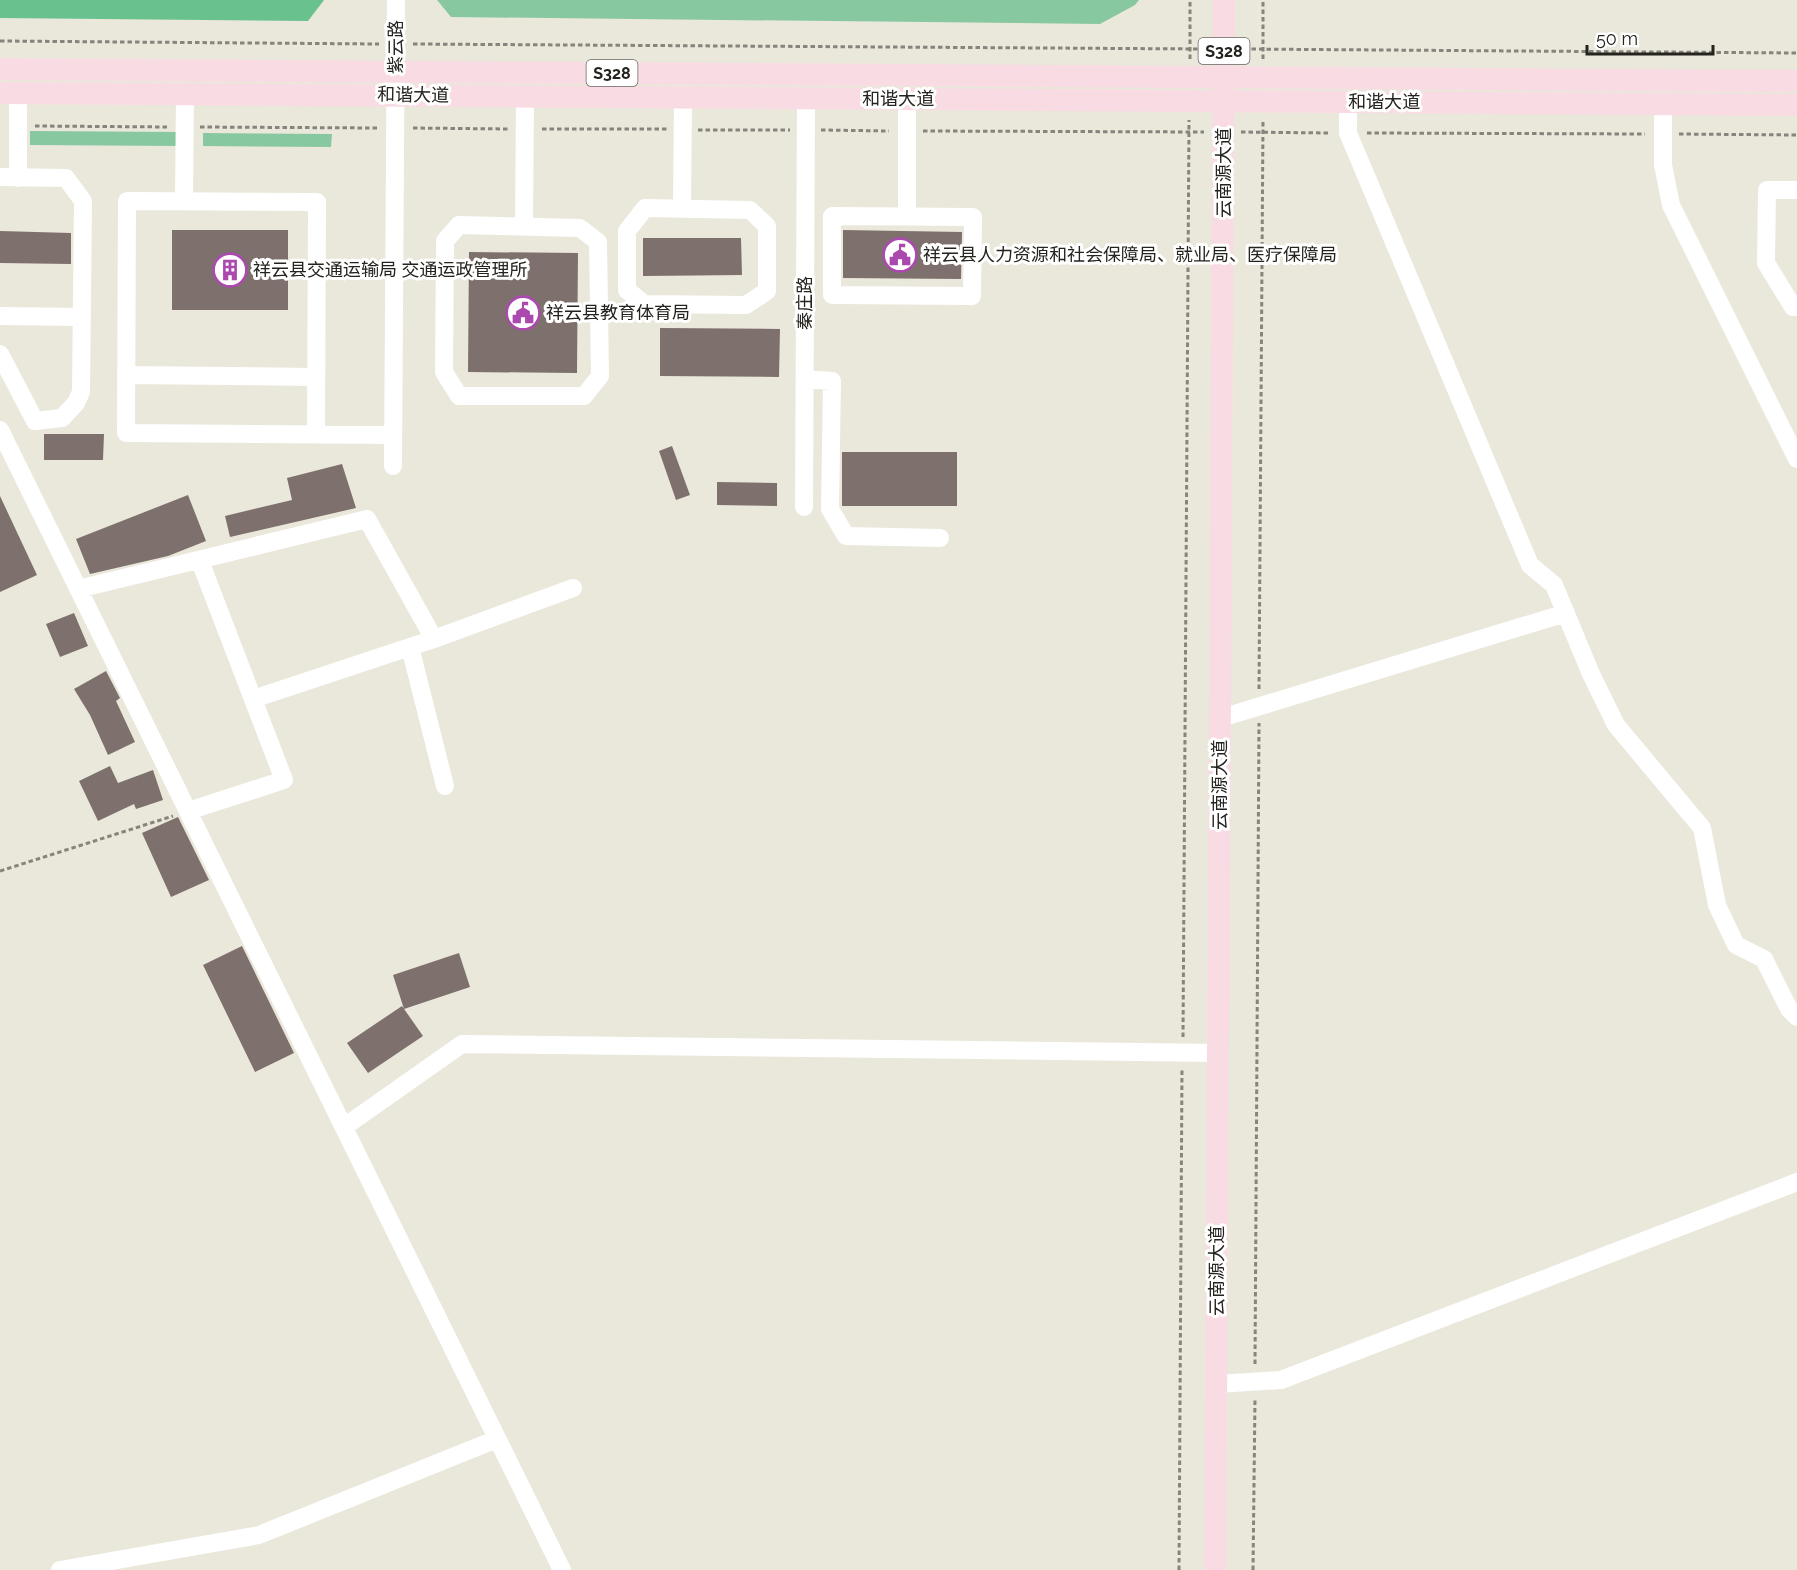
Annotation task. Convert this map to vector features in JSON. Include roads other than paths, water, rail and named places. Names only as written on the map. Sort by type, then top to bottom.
[{"type":"main road","name":"云南源大道","points":[[1215,1570],[1224,0]]},
{"type":"main road","name":"和谐大道","points":[[0,69],[1797,81]]},
{"type":"main road","name":"和谐大道","points":[[9,93],[1797,105]]},
{"type":"street","name":"紫云路","points":[[393,466],[396,0]]},
{"type":"street","points":[[0,354],[35,421],[62,418],[76,403],[81,392],[83,201],[66,178],[9,177],[9,93]]},
{"type":"street","points":[[184,94],[184,201]]},
{"type":"street","points":[[524,225],[525,96]]},
{"type":"street","points":[[682,208],[683,98]]},
{"type":"street","name":"秦庄路","points":[[804,507],[806,98]]},
{"type":"street","points":[[907,99],[907,216]]},
{"type":"street","points":[[1348,102],[1348,133],[1530,565],[1554,585],[1591,674],[1616,726],[1702,828],[1717,905],[1736,945],[1764,958],[1789,1009],[1797,1017]]},
{"type":"street","points":[[1663,104],[1663,165],[1671,205],[1797,459]]},
{"type":"street","points":[[1797,190],[1767,190],[1766,263],[1793,307],[1797,307]]},
{"type":"street","points":[[316,434],[317,202],[127,201],[126,433],[393,435]]},
{"type":"street","points":[[645,208],[682,208],[750,210],[766,226],[767,291],[746,305],[644,304],[627,290],[627,231],[645,208]]},
{"type":"street","points":[[832,216],[907,216],[973,217],[972,296],[832,295],[832,216]]},
{"type":"street","points":[[459,225],[524,225],[580,228],[598,242],[600,376],[584,396],[459,396],[444,372],[445,241],[459,225]]},
{"type":"street","points":[[0,316],[82,317]]},
{"type":"street","points":[[126,375],[316,377]]},
{"type":"street","points":[[805,379],[832,381],[830,509],[846,536],[940,538]]},
{"type":"street","points":[[0,430],[561,1570]]},
{"type":"street","points":[[78,589],[367,519],[434,639]]},
{"type":"street","points":[[188,811],[284,780],[200,561]]},
{"type":"street","points":[[252,699],[434,639],[573,588]]},
{"type":"street","points":[[1221,718],[1566,614]]},
{"type":"street","points":[[410,647],[445,786]]},
{"type":"street","points":[[344,1127],[462,1044],[1219,1053]]},
{"type":"street","points":[[1216,1384],[1281,1380],[1797,1182]]},
{"type":"street","points":[[60,1570],[259,1535],[497,1439]]},
{"type":"place","name":"祥云县人力资源和社会保障局、就业局、医疗保障局","points":[[900,255]]},
{"type":"place","name":"祥云县交通运输局 交通运政管理所","points":[[230,270]]},
{"type":"place","name":"祥云县教育体育局","points":[[523,313]]}]
